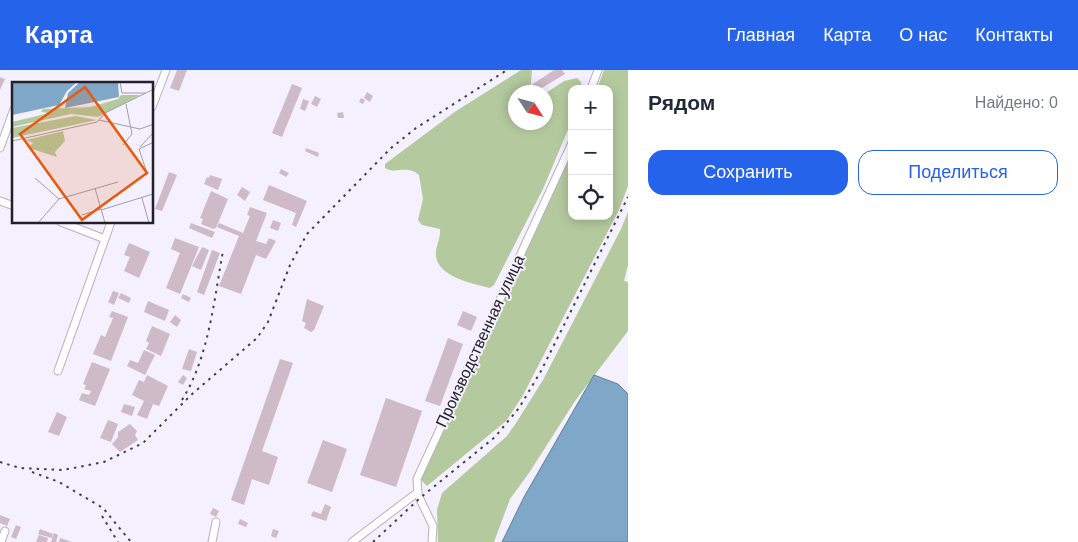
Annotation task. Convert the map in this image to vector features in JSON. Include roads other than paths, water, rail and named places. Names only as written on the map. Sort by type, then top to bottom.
[{"type":"street","points":[[154,102],[166,70]]},
{"type":"street","points":[[592,85],[598,70]]},
{"type":"street","points":[[0,148],[12,115]]},
{"type":"street","name":"Производственная улица","points":[[418,492],[417,479],[421,469],[568,151]]},
{"type":"street","points":[[0,201],[12,205]]},
{"type":"street","points":[[65,224],[105,239]]},
{"type":"street","points":[[58,371],[110,224]]},
{"type":"street","points":[[352,542],[418,492],[432,526],[432,542]]},
{"type":"street","points":[[212,542],[216,522]]},
{"type":"street","points":[[3,541],[5,531]]},
{"type":"water","points":[[594,375],[618,384],[628,394],[628,542],[502,542],[524,497]]},
{"type":"railway","points":[[0,462],[20,468],[63,470],[104,462],[143,443],[191,395],[257,338],[268,322],[290,265],[307,234],[391,148],[416,128],[507,70]]},
{"type":"railway","points":[[373,542],[420,498],[495,437],[519,408],[541,371],[628,197]]},
{"type":"railway","points":[[182,400],[199,365],[204,347],[223,251]]},
{"type":"railway","points":[[32,472],[59,482],[103,508],[131,542]]},
{"type":"railway","points":[[102,516],[118,542]]}]
